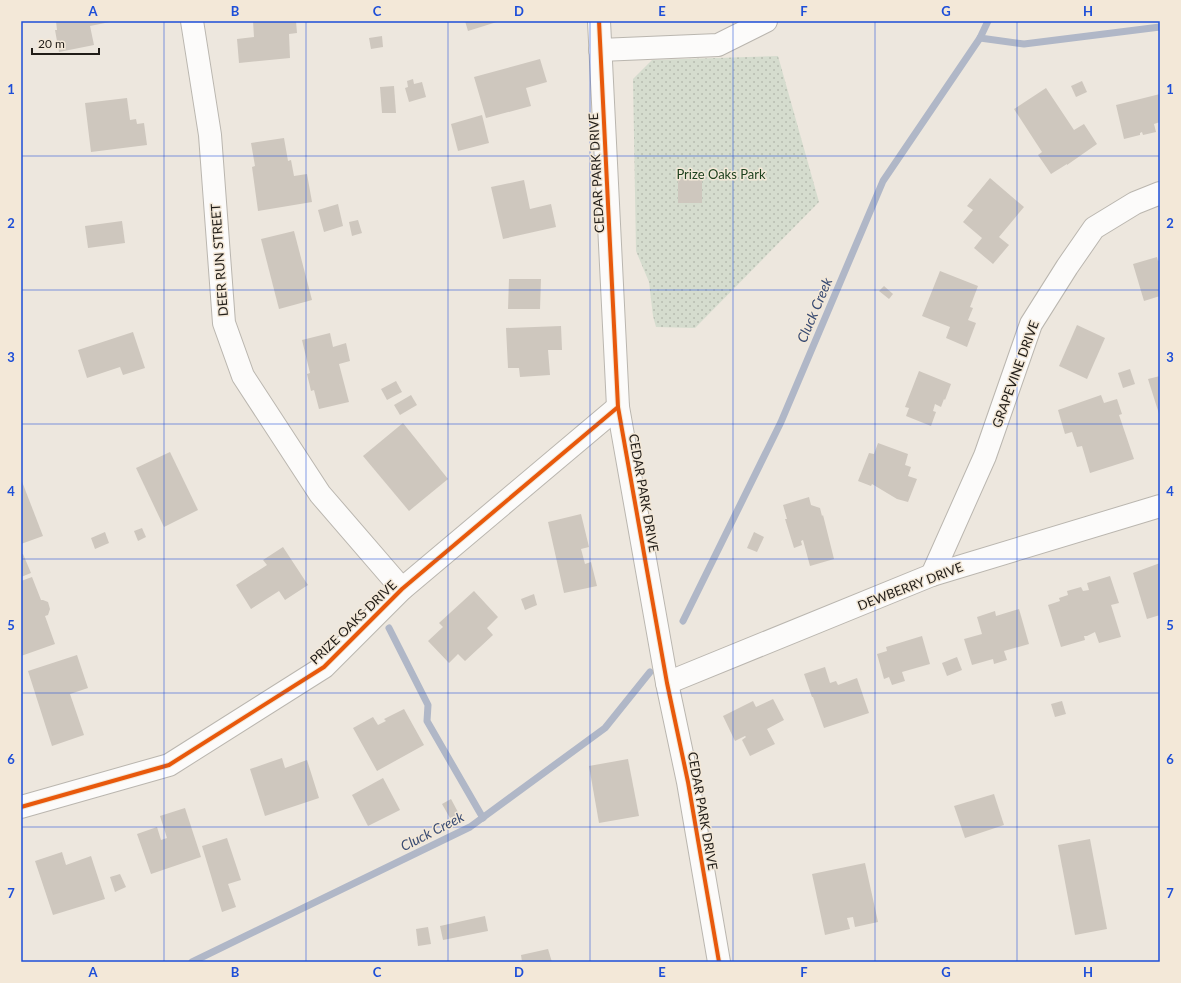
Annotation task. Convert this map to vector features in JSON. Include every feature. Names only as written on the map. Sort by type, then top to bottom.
[{"type":"street","name":"DEER RUN STREET","points":[[192,21],[210,135],[224,323],[243,376],[320,494],[402,589]]},
{"type":"street","name":"CEDAR PARK DRIVE","points":[[598,21],[618,407],[667,683],[688,782],[719,962]]},
{"type":"street","points":[[600,50],[718,45],[766,21]]},
{"type":"street","name":"GRAPEVINE DRIVE","points":[[932,575],[985,456],[1032,324],[1067,267],[1094,228],[1135,203],[1160,193]]},
{"type":"street","name":"PRIZE OAKS DRIVE","points":[[21,807],[169,765],[324,667],[402,589],[618,407]]},
{"type":"street","name":"DEWBERRY DRIVE","points":[[667,683],[932,575],[1160,506]]},
{"type":"green space","name":"Prize Oaks Park","points":[[778,56],[819,202],[695,328],[656,327],[653,316],[649,282],[636,251],[633,79],[652,60]]},
{"type":"building","points":[[56,21],[110,22],[90,26],[94,45],[59,52],[55,30],[57,30]]},
{"type":"building","points":[[253,21],[296,21],[297,33],[289,34],[290,58],[239,63],[237,39],[254,37]]},
{"type":"building","points":[[465,21],[500,21],[468,31]]},
{"type":"building","points":[[382,36],[383,47],[371,49],[369,38]]},
{"type":"building","points":[[540,59],[547,82],[526,88],[531,106],[486,118],[474,77]]},
{"type":"building","points":[[413,79],[414,84],[422,82],[426,97],[409,102],[405,88],[408,87],[407,81]]},
{"type":"building","points":[[1082,81],[1087,92],[1076,97],[1071,86]]},
{"type":"building","points":[[394,86],[396,113],[382,113],[380,87]]},
{"type":"building","points":[[1046,88],[1074,130],[1084,124],[1097,144],[1067,165],[1051,174],[1038,155],[1042,152],[1014,109]]},
{"type":"building","points":[[1160,94],[1160,122],[1154,124],[1156,132],[1143,135],[1142,132],[1140,135],[1124,139],[1116,105]]},
{"type":"building","points":[[127,98],[130,120],[136,119],[137,124],[144,123],[147,145],[91,152],[85,103]]},
{"type":"building","points":[[482,115],[489,143],[458,151],[451,124]]},
{"type":"building","points":[[284,138],[288,161],[291,160],[294,176],[307,174],[312,202],[258,211],[252,167],[255,166],[251,143]]},
{"type":"building","points":[[990,178],[1024,207],[999,237],[1009,245],[993,264],[974,248],[982,238],[963,222],[973,210],[967,206]]},
{"type":"building","points":[[678,179],[702,179],[702,203],[678,203]]},
{"type":"building","points":[[524,180],[530,209],[551,204],[556,227],[503,239],[491,187]]},
{"type":"building","points":[[338,204],[343,226],[324,232],[318,210]]},
{"type":"building","points":[[358,220],[362,233],[352,236],[349,222]]},
{"type":"building","points":[[122,221],[125,243],[88,248],[85,226]]},
{"type":"building","points":[[294,231],[312,300],[279,309],[261,239]]},
{"type":"building","points":[[1157,257],[1158,261],[1160,260],[1160,296],[1144,301],[1133,264]]},
{"type":"building","points":[[940,271],[978,286],[970,307],[973,308],[968,320],[976,323],[967,347],[946,338],[950,327],[922,316]]},
{"type":"building","points":[[509,279],[541,279],[540,309],[508,309]]},
{"type":"building","points":[[884,286],[893,294],[889,299],[879,291]]},
{"type":"building","points":[[1077,325],[1105,338],[1087,379],[1059,366]]},
{"type":"building","points":[[561,326],[562,350],[548,350],[550,375],[520,377],[519,368],[508,368],[506,328]]},
{"type":"building","points":[[133,332],[145,368],[123,375],[120,367],[87,378],[78,350]]},
{"type":"building","points":[[330,333],[333,347],[346,343],[350,361],[339,364],[349,402],[319,409],[314,390],[311,391],[307,374],[310,373],[302,340]]},
{"type":"building","points":[[1130,369],[1135,384],[1123,388],[1118,373]]},
{"type":"building","points":[[919,371],[951,384],[941,407],[935,404],[933,411],[936,412],[931,426],[906,416],[909,408],[905,407]]},
{"type":"building","points":[[1160,376],[1160,417],[1148,379]]},
{"type":"building","points":[[396,381],[402,392],[387,400],[381,389]]},
{"type":"building","points":[[411,395],[417,405],[400,415],[394,405]]},
{"type":"building","points":[[1101,395],[1104,403],[1117,399],[1122,414],[1119,415],[1134,459],[1090,473],[1082,446],[1077,447],[1072,432],[1065,434],[1058,410]]},
{"type":"building","points":[[403,423],[448,479],[409,511],[363,456]]},
{"type":"building","points":[[878,443],[908,454],[905,465],[911,467],[908,476],[917,479],[908,502],[897,499],[872,484],[871,486],[858,481],[869,453],[874,454]]},
{"type":"building","points":[[170,452],[198,510],[164,527],[136,468]]},
{"type":"building","points":[[21,479],[43,536],[21,544]]},
{"type":"building","points":[[809,497],[811,505],[820,508],[822,516],[823,515],[834,559],[810,566],[803,540],[801,541],[802,545],[794,548],[785,519],[787,519],[783,505]]},
{"type":"building","points":[[581,514],[589,547],[581,549],[585,564],[591,562],[597,586],[564,593],[548,522]]},
{"type":"building","points":[[142,528],[146,537],[138,541],[134,531]]},
{"type":"building","points":[[105,532],[109,543],[95,549],[91,538]]},
{"type":"building","points":[[754,532],[764,537],[757,552],[747,548]]},
{"type":"building","points":[[283,547],[308,585],[285,600],[279,591],[251,609],[236,585],[267,565],[263,560]]},
{"type":"building","points":[[21,554],[23,554],[31,573],[21,577]]},
{"type":"building","points":[[1160,563],[1160,615],[1147,619],[1133,573]]},
{"type":"building","points":[[1110,576],[1119,603],[1111,605],[1121,637],[1099,643],[1095,632],[1084,636],[1085,640],[1061,647],[1048,605],[1060,601],[1059,598],[1068,595],[1067,591],[1081,587],[1083,591],[1089,590],[1087,583]]},
{"type":"building","points":[[32,577],[41,600],[48,602],[50,609],[48,615],[45,616],[55,644],[21,656],[21,581]]},
{"type":"building","points":[[474,591],[498,617],[487,628],[493,635],[465,661],[458,654],[449,663],[428,641],[443,627],[439,623]]},
{"type":"building","points":[[534,594],[537,605],[525,610],[521,599]]},
{"type":"building","points":[[1019,609],[1029,644],[1004,651],[1007,660],[994,664],[993,659],[972,665],[964,639],[982,634],[977,617],[995,611],[996,616]]},
{"type":"building","points":[[922,636],[930,664],[902,672],[905,681],[892,685],[889,677],[884,679],[877,654],[887,651],[886,647]]},
{"type":"building","points":[[77,655],[88,688],[70,694],[84,735],[52,746],[28,671]]},
{"type":"building","points":[[957,657],[962,670],[947,676],[942,663]]},
{"type":"building","points":[[825,667],[830,683],[836,681],[838,685],[857,678],[869,713],[824,728],[804,674]]},
{"type":"building","points":[[773,699],[784,720],[767,729],[775,744],[750,756],[742,740],[746,737],[745,736],[735,741],[723,716],[753,701],[756,707]]},
{"type":"building","points":[[1062,701],[1066,714],[1055,717],[1051,704]]},
{"type":"building","points":[[404,709],[424,745],[377,771],[353,728],[373,717],[378,725],[386,721],[384,719]]},
{"type":"building","points":[[282,758],[285,768],[307,760],[319,798],[265,816],[250,769]]},
{"type":"building","points":[[628,759],[639,816],[599,823],[589,766]]},
{"type":"building","points":[[383,778],[400,810],[368,826],[352,795]]},
{"type":"building","points":[[994,794],[1004,825],[965,838],[954,806]]},
{"type":"building","points":[[451,799],[459,814],[450,818],[442,804]]},
{"type":"building","points":[[185,808],[201,857],[151,874],[137,834],[157,827],[161,840],[167,838],[160,816]]},
{"type":"building","points":[[227,838],[241,880],[228,884],[236,907],[222,912],[202,846]]},
{"type":"building","points":[[1090,839],[1107,929],[1075,935],[1058,845]]},
{"type":"building","points":[[62,852],[66,865],[91,856],[105,899],[53,915],[35,861]]},
{"type":"building","points":[[865,863],[878,922],[855,927],[853,917],[847,918],[850,929],[825,935],[812,874]]},
{"type":"building","points":[[120,874],[126,887],[115,892],[110,877]]},
{"type":"building","points":[[485,916],[488,931],[443,940],[440,926]]},
{"type":"building","points":[[428,927],[431,944],[418,946],[416,929]]},
{"type":"building","points":[[548,949],[552,962],[522,962],[521,955]]},
{"type":"waterway","name":"Cluck Creek","points":[[683,621],[781,422],[883,181],[980,38],[988,21]]},
{"type":"waterway","points":[[980,38],[1024,44],[1160,27]]},
{"type":"waterway","points":[[389,628],[428,705],[427,721],[483,818]]},
{"type":"waterway","name":"Cluck Creek","points":[[192,962],[470,827],[605,728],[650,672]]},
{"type":"cycle path","points":[[599,21],[618,407],[667,683],[688,782],[719,962]]},
{"type":"cycle path","points":[[21,807],[169,765],[324,667],[402,589],[618,407]]}]
